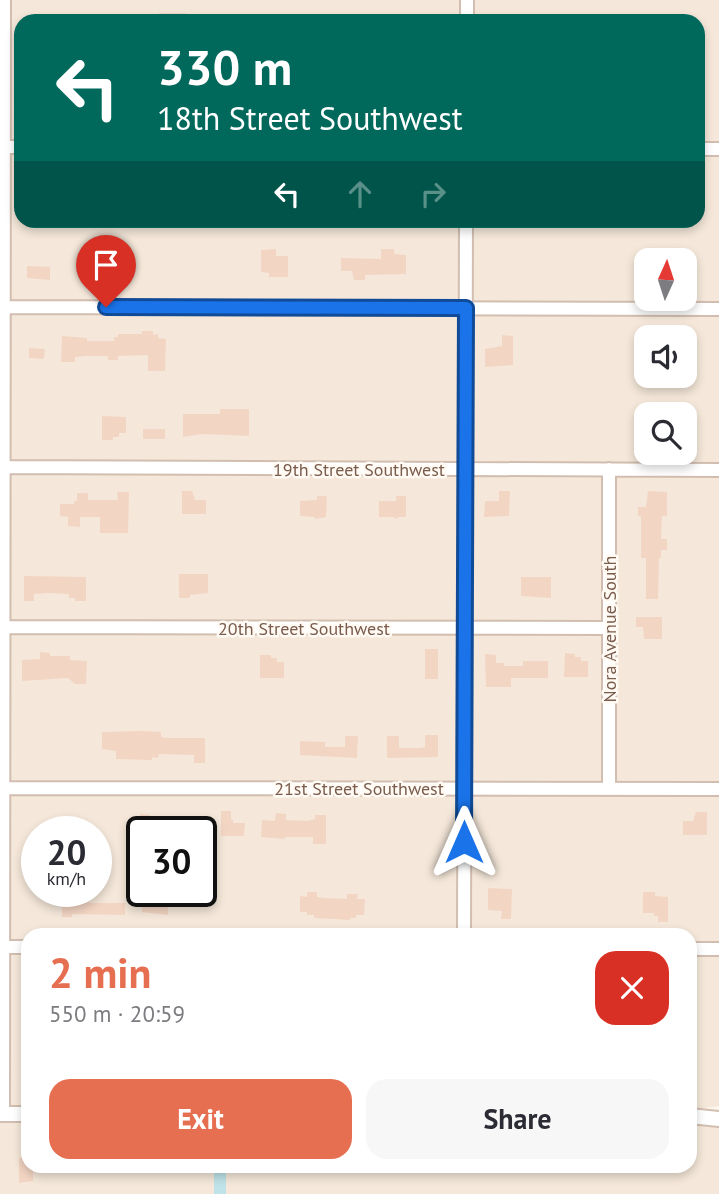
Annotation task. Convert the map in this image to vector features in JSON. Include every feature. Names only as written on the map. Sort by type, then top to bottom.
[{"type":"street","points":[[4,0],[1,1114],[21,1114]]},
{"type":"street","points":[[464,928],[466,228]]},
{"type":"street","points":[[2,307],[719,309]]},
{"type":"street","name":"19th Street Southwest","points":[[2,467],[719,470]]},
{"type":"street","name":"Nora Avenue South","points":[[609,469],[609,789]]},
{"type":"street","name":"20th Street Southwest","points":[[2,627],[609,628]]},
{"type":"street","name":"21st Street Southwest","points":[[2,788],[719,789]]},
{"type":"street","points":[[2,947],[21,947]]},
{"type":"street","points":[[697,949],[719,949]]},
{"type":"street","points":[[697,1116],[719,1112]]},
{"type":"street","points":[[697,1116],[719,1119]]},
{"type":"shaded area","points":[[0,0],[719,0],[719,1106],[697,1109],[697,928],[21,928],[21,1108],[0,1108]]},
{"type":"shaded area","points":[[0,1120],[21,1120],[21,1173],[697,1173],[697,1123],[719,1125],[719,1194],[0,1194]]},
{"type":"building","points":[[276,249],[276,256],[288,256],[288,277],[269,277],[269,273],[261,272],[261,250]]},
{"type":"building","points":[[381,249],[394,249],[394,254],[406,255],[406,274],[365,275],[365,280],[354,280],[352,271],[341,271],[341,258],[381,259]]},
{"type":"building","points":[[109,252],[119,252],[119,257],[129,257],[128,279],[118,279],[114,271],[102,271],[102,257],[109,257]]},
{"type":"building","points":[[27,266],[50,267],[50,280],[27,278]]},
{"type":"building","points":[[142,331],[153,331],[153,335],[158,334],[158,338],[166,339],[165,371],[148,371],[148,355],[118,356],[118,360],[108,360],[108,356],[87,356],[75,357],[75,362],[61,362],[62,336],[87,338],[87,341],[114,341],[118,334],[142,334]]},
{"type":"building","points":[[502,335],[513,336],[513,365],[485,367],[485,349],[502,346]]},
{"type":"building","points":[[29,348],[45,349],[44,359],[29,358]]},
{"type":"building","points":[[220,409],[249,409],[249,436],[202,434],[183,437],[183,414],[220,414]]},
{"type":"building","points":[[102,416],[126,417],[126,433],[119,433],[119,437],[113,437],[113,440],[102,440]]},
{"type":"building","points":[[143,429],[165,429],[165,439],[143,439]]},
{"type":"building","points":[[182,491],[192,491],[195,500],[206,500],[206,514],[182,514]]},
{"type":"building","points":[[499,491],[510,491],[509,516],[484,517],[485,501],[499,501]]},
{"type":"building","points":[[648,491],[667,492],[667,516],[662,516],[661,539],[667,539],[667,550],[661,550],[659,558],[658,599],[646,599],[646,558],[641,558],[641,516],[638,516],[638,507],[646,507]]},
{"type":"building","points":[[117,492],[129,492],[128,533],[100,533],[100,517],[80,517],[80,527],[68,526],[68,517],[60,516],[60,504],[74,504],[74,501],[77,501],[77,493],[88,493],[88,500],[118,500]]},
{"type":"building","points":[[317,496],[327,496],[326,517],[316,519],[300,516],[300,501],[317,500]]},
{"type":"building","points":[[396,496],[406,496],[406,517],[379,517],[379,501],[396,501]]},
{"type":"building","points":[[179,574],[208,574],[208,593],[179,598]]},
{"type":"building","points":[[24,576],[86,577],[86,601],[75,601],[75,598],[69,598],[69,594],[48,593],[34,594],[34,601],[24,601]]},
{"type":"building","points":[[521,577],[551,577],[551,598],[521,596]]},
{"type":"building","points":[[636,617],[662,617],[662,639],[644,639],[643,627],[636,627]]},
{"type":"building","points":[[425,649],[438,649],[438,679],[425,679]]},
{"type":"building","points":[[40,652],[50,653],[50,656],[70,656],[70,660],[87,661],[86,684],[75,684],[68,678],[22,681],[22,660],[40,659]]},
{"type":"building","points":[[565,653],[575,654],[575,657],[581,657],[581,661],[588,661],[588,677],[564,677]]},
{"type":"building","points":[[485,654],[496,655],[496,663],[504,663],[504,666],[523,666],[523,661],[548,661],[548,678],[511,678],[511,687],[486,687]]},
{"type":"building","points":[[260,655],[271,655],[271,658],[277,658],[277,662],[284,662],[284,678],[260,678]]},
{"type":"building","points":[[102,732],[161,732],[161,737],[167,738],[205,738],[205,763],[194,763],[194,755],[159,754],[158,758],[152,757],[152,760],[116,759],[116,751],[102,749]]},
{"type":"building","points":[[425,735],[438,735],[438,757],[387,758],[387,736],[399,736],[399,748],[420,748],[425,747]]},
{"type":"building","points":[[345,736],[358,736],[357,758],[300,755],[300,741],[325,742],[325,747],[345,747]]},
{"type":"building","points":[[221,811],[231,811],[233,823],[245,823],[244,836],[221,836]]},
{"type":"building","points":[[696,812],[707,812],[707,835],[683,835],[683,821],[693,821]]},
{"type":"building","points":[[276,813],[286,814],[286,820],[307,821],[315,819],[315,815],[326,815],[326,844],[313,844],[313,837],[261,837],[262,820],[275,821]]},
{"type":"building","points":[[488,888],[512,889],[511,919],[501,919],[502,911],[488,910]]},
{"type":"building","points":[[307,892],[317,892],[317,897],[347,899],[347,894],[358,894],[357,899],[365,899],[364,915],[356,915],[356,918],[350,920],[314,918],[314,915],[307,915],[307,912],[300,912],[300,896],[307,897]]},
{"type":"building","points":[[643,892],[655,892],[655,896],[668,897],[668,922],[658,922],[658,916],[654,916],[654,913],[643,913]]},
{"type":"building","points":[[112,903],[125,903],[125,915],[72,914],[72,917],[62,917],[62,907],[112,907]]},
{"type":"building","points":[[142,907],[168,907],[168,915],[142,912]]},
{"type":"building","points":[[21,1158],[21,1173],[33,1173],[33,1181],[19,1183]]},
{"type":"waterway","points":[[220,1173],[220,1194]]},
{"type":"route","points":[[106,307],[466,308],[464,842]]}]
